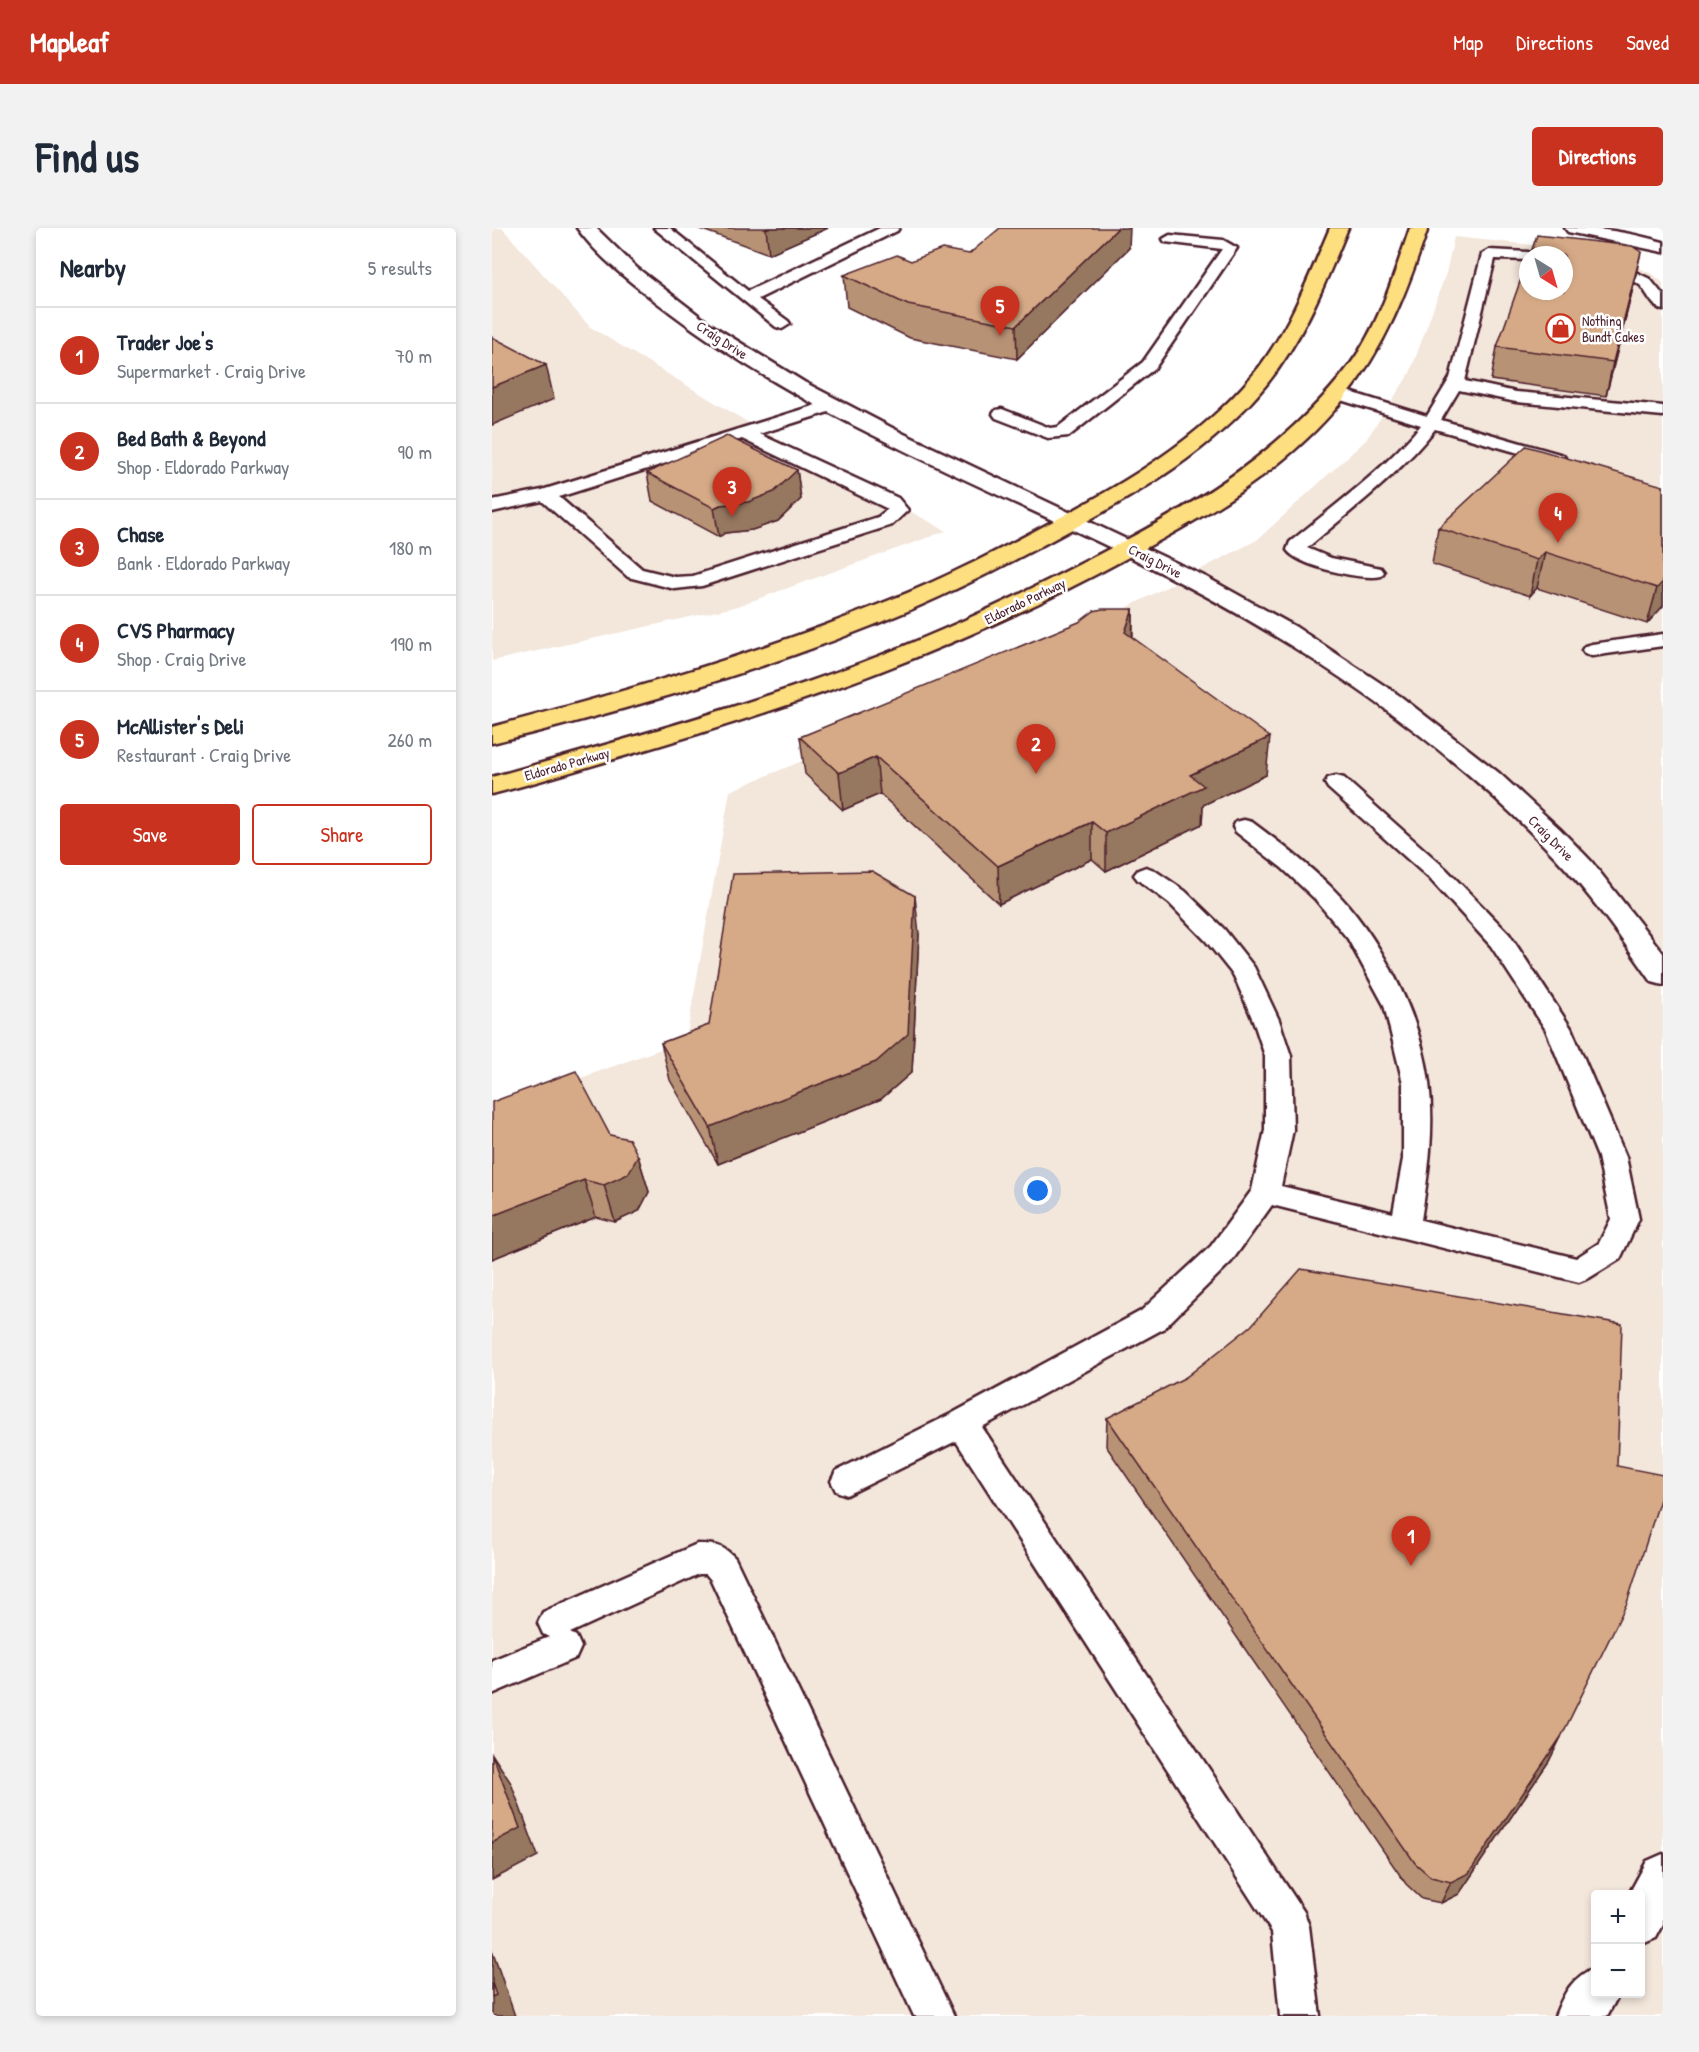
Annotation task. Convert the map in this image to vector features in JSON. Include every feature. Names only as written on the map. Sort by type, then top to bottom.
[{"type":"main road","points":[[492,735],[625,699],[814,639],[955,581],[1112,498],[1185,448],[1258,382],[1308,302],[1339,228]]},
{"type":"main road","name":"Eldorado Parkway","points":[[492,786],[734,714],[870,669],[951,636],[1041,595],[1130,548],[1220,495],[1264,464],[1300,433],[1337,393],[1374,343],[1387,318],[1419,228]]},
{"type":"street","name":"Craig Drive","points":[[586,228],[629,271],[681,312],[734,348],[832,405],[925,452],[1130,548],[1286,631],[1393,704],[1472,764],[1552,836],[1616,908],[1663,975]]},
{"type":"street","points":[[1574,228],[1663,246]]},
{"type":"street","points":[[1645,1914],[1663,1877]]},
{"type":"street","points":[[1579,2016],[1591,1998]]},
{"type":"lane","points":[[661,228],[782,324]]},
{"type":"lane","points":[[747,298],[892,228]]},
{"type":"lane","points":[[1002,414],[1048,433],[1063,432],[1149,365],[1230,248],[1223,244],[1170,238]]},
{"type":"lane","points":[[1374,572],[1347,568],[1304,555],[1297,550],[1297,546],[1384,473],[1412,447],[1431,423],[1458,378],[1489,254],[1519,256]]},
{"type":"lane","points":[[1573,261],[1607,264],[1645,282],[1663,305]]},
{"type":"lane","points":[[1455,384],[1516,397],[1663,411]]},
{"type":"lane","points":[[1337,393],[1431,423],[1579,465]]},
{"type":"lane","points":[[492,506],[546,495],[832,405]]},
{"type":"lane","points":[[546,495],[635,573],[675,583],[695,582],[885,521],[899,510],[892,502],[744,433]]},
{"type":"lane","points":[[1592,650],[1663,640]]},
{"type":"lane","points":[[1265,1193],[1579,1270],[1610,1251],[1625,1219],[1612,1157],[1558,1028],[1500,940],[1438,874],[1336,783]]},
{"type":"lane","points":[[1244,827],[1290,863],[1323,893],[1358,935],[1397,1005],[1416,1083],[1417,1159],[1405,1228]]},
{"type":"lane","points":[[847,1481],[962,1423],[1152,1320],[1221,1254],[1265,1193],[1279,1130],[1278,1056],[1266,1020],[1245,973],[1215,935],[1177,897],[1146,875]]},
{"type":"lane","points":[[962,1423],[1290,1926],[1299,2016]]},
{"type":"lane","points":[[492,1677],[560,1635],[697,1559],[714,1559],[723,1569],[934,2016]]},
{"type":"shaded area","points":[[492,228],[502,228],[590,327],[749,423],[946,531],[735,607],[492,661]]},
{"type":"shaded area","points":[[1454,237],[1543,246],[1519,246],[1519,300],[1573,300],[1573,249],[1617,257],[1654,275],[1663,283],[1663,2016],[492,2016],[492,1110],[686,1040],[730,791],[1090,641],[1080,632],[1257,540],[1366,440],[1410,373],[1446,273]]},
{"type":"building","points":[[1000,228],[1118,228],[1016,326],[908,305],[844,275],[897,255],[911,261],[942,249],[969,254]]},
{"type":"building","points":[[1537,235],[1632,246],[1641,252],[1613,362],[1497,347],[1519,285],[1519,300],[1573,300],[1573,246],[1533,246]]},
{"type":"building","points":[[492,337],[546,365],[492,387]]},
{"type":"building","points":[[727,436],[797,470],[774,492],[748,502],[720,505],[714,508],[647,473]]},
{"type":"building","points":[[1526,446],[1663,486],[1663,582],[1657,588],[1545,552],[1537,560],[1438,528]]},
{"type":"building","points":[[1133,609],[1125,632],[1270,737],[1190,775],[1204,786],[1106,833],[1092,822],[998,866],[876,757],[839,773],[800,737],[1079,622],[1094,611]]},
{"type":"building","points":[[872,871],[915,896],[908,1034],[876,1062],[710,1127],[661,1043],[709,1025],[733,874]]},
{"type":"building","points":[[576,1071],[610,1135],[629,1139],[638,1156],[628,1174],[604,1185],[584,1180],[492,1216],[492,1102]]},
{"type":"building","points":[[1301,1269],[1622,1324],[1617,1466],[1663,1475],[1663,1490],[1627,1603],[1561,1737],[1469,1873],[1451,1882],[1431,1877],[1415,1863],[1107,1418],[1186,1377],[1251,1326]]},
{"type":"building","points":[[492,1754],[520,1828],[492,1843]]},
{"type":"building","points":[[492,1983],[496,1995],[492,1997]]},
{"type":"place","name":"Nothing Bundt Cakes","points":[[1561,329]]},
{"type":"place","name":"McAllister's Deli","points":[[1000,336]]},
{"type":"place","name":"Chase","points":[[732,517]]},
{"type":"place","name":"CVS Pharmacy","points":[[1558,543]]},
{"type":"place","name":"Bed Bath & Beyond","points":[[1036,774]]},
{"type":"place","name":"Trader Joe's","points":[[1411,1566]]}]
